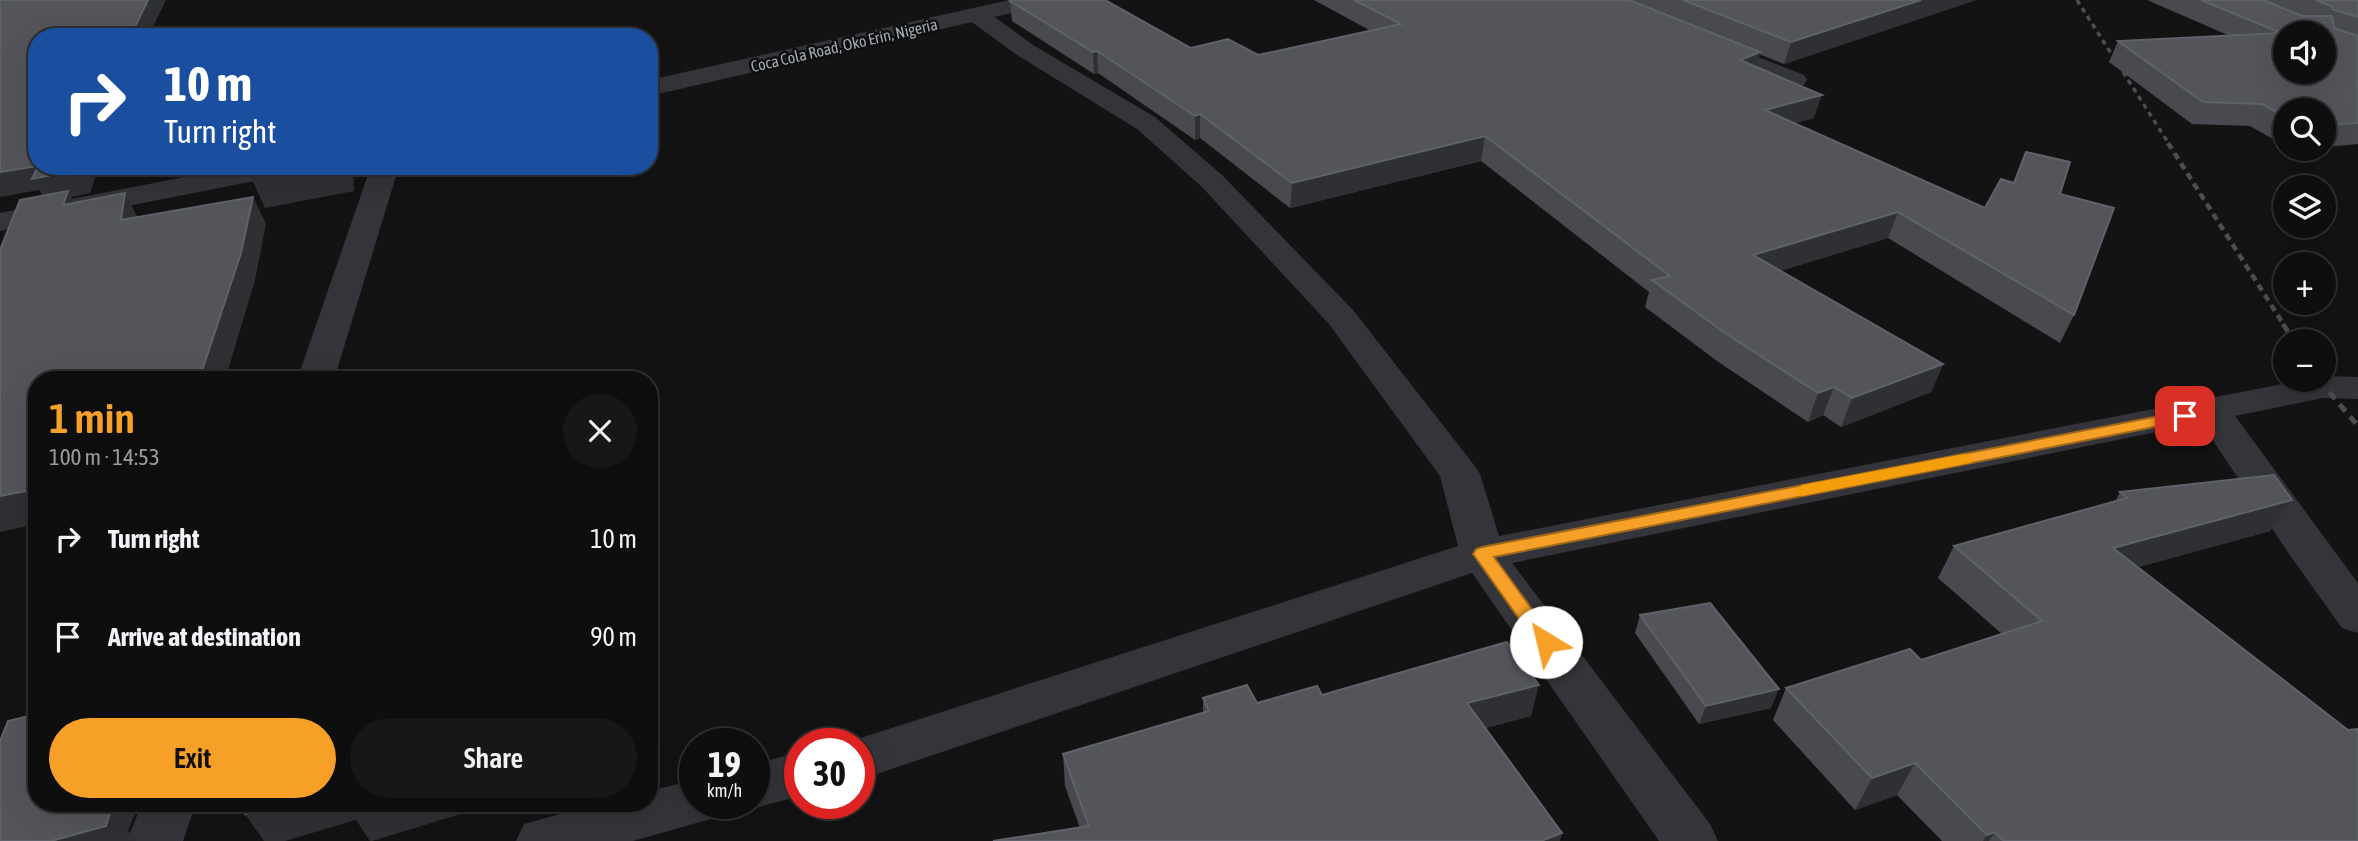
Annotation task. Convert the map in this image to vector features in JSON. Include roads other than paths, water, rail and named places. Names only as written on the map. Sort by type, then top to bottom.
[{"type":"street","name":"Coca Cola Road, Oko Erin, Nigeria","points":[[658,86],[1038,0]]},
{"type":"street","points":[[977,15],[1025,50],[1146,123],[1212,181],[1341,317],[1460,474],[1482,554],[1689,841]]},
{"type":"street","points":[[1691,37],[1795,80]]},
{"type":"street","points":[[0,222],[240,175]]},
{"type":"street","points":[[318,371],[382,175]]},
{"type":"street","points":[[875,753],[1482,554],[2323,387],[2358,388]]},
{"type":"street","points":[[2212,411],[2304,544],[2358,616]]},
{"type":"street","points":[[658,812],[679,806]]},
{"type":"street","points":[[155,841],[166,812]]},
{"type":"street","points":[[544,841],[656,812]]},
{"type":"railway","points":[[2077,0],[2169,144]]},
{"type":"railway","points":[[2168,143],[2284,325]]},
{"type":"railway","points":[[2283,324],[2286,329]]},
{"type":"railway","points":[[2329,392],[2358,426]]}]
